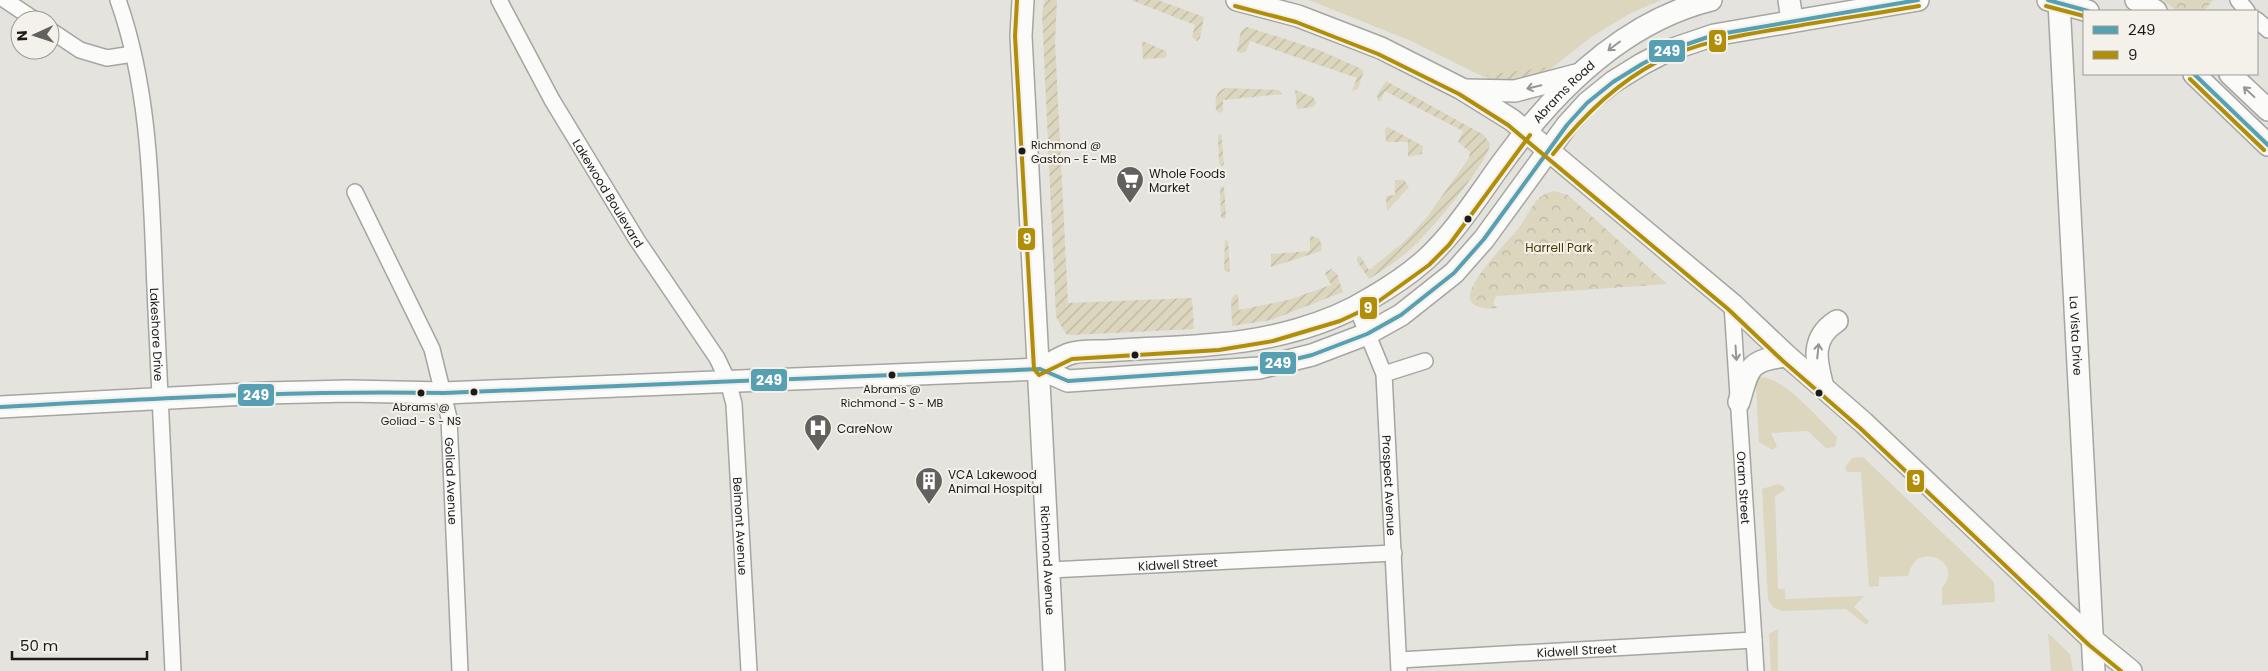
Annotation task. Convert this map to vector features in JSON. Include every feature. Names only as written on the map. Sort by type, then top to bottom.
[{"type":"main road","points":[[1011,0],[1021,36]]},
{"type":"main road","name":"Richmond Avenue","points":[[1023,0],[1021,36],[1040,369],[1054,671]]},
{"type":"main road","points":[[1237,0],[1298,16],[1381,48],[1462,90],[1512,120],[1732,304],[1786,356],[1823,387],[1972,524],[2093,640],[2131,671]]},
{"type":"main road","name":"Abrams Road","points":[[1040,369],[1070,353],[1219,344],[1272,335],[1305,327],[1356,306],[1412,272],[1432,254],[1525,131],[1546,107],[1581,73],[1627,37],[1670,14],[1711,0]]},
{"type":"main road","name":"Abrams Road","points":[[0,407],[160,398],[349,391],[444,393],[1040,369],[1068,381],[1259,368],[1312,355],[1367,334],[1400,315],[1454,273],[1484,239],[1567,124],[1587,103],[1613,82],[1642,64],[1697,39],[1791,10],[1918,0]]},
{"type":"main road","points":[[2136,0],[2154,10]]},
{"type":"main road","points":[[2055,1],[2085,10]]},
{"type":"main road","name":"La Vista Drive","points":[[2055,1],[2094,671]]},
{"type":"main road","points":[[1462,90],[1515,91],[1581,73]]},
{"type":"main road","points":[[2195,75],[2268,145]]},
{"type":"main road","points":[[2231,75],[2268,110]]},
{"type":"main road","points":[[1823,387],[1817,364],[1817,349],[1824,330],[1837,321]]},
{"type":"main road","points":[[1739,402],[1746,377],[1753,365],[1764,360],[1786,356]]},
{"type":"street","points":[[5,0],[20,10]]},
{"type":"street","name":"Lakeshore Drive","points":[[118,0],[133,54],[144,118],[151,203],[173,671]]},
{"type":"street","name":"Lakewood Boulevard","points":[[500,0],[552,100],[638,240],[717,358],[728,381]]},
{"type":"street","points":[[2238,0],[2246,10]]},
{"type":"street","points":[[2258,21],[2268,30]]},
{"type":"street","points":[[60,37],[80,50],[107,58],[133,54]]},
{"type":"street","name":"Goliad Avenue","points":[[355,192],[432,349],[444,393],[449,418],[460,671]]},
{"type":"street","name":"Oram Street","points":[[1732,304],[1756,671]]},
{"type":"street","name":"Prospect Avenue","points":[[1356,306],[1384,374],[1399,666]]},
{"type":"street","points":[[1384,374],[1426,361]]},
{"type":"street","name":"Belmont Avenue","points":[[728,381],[734,404],[749,671]]},
{"type":"street","name":"Kidwell Street","points":[[1050,570],[1394,553]]},
{"type":"street","name":"Kidwell Street","points":[[1399,666],[1754,640]]},
{"type":"green space","points":[[1045,0],[1057,0],[1055,42],[1068,303],[1192,298],[1194,329],[1072,335],[1066,334],[1056,317],[1042,13]]},
{"type":"green space","points":[[1131,0],[1158,0],[1204,17],[1200,38],[1197,41],[1192,37],[1195,25]]},
{"type":"green space","points":[[1309,0],[1661,0],[1631,13],[1591,37],[1543,75],[1494,82],[1411,41]]},
{"type":"green space","points":[[2163,0],[2213,0],[2205,10],[2176,10]]},
{"type":"green space","points":[[1247,27],[1319,50],[1364,70],[1358,89],[1352,91],[1357,78],[1250,41],[1246,52],[1240,53],[1237,51],[1241,31]]},
{"type":"green space","points":[[1142,41],[1166,51],[1167,56],[1164,58],[1143,59]]},
{"type":"green space","points":[[1549,67],[1519,80],[1494,79],[1486,75]]},
{"type":"green space","points":[[1386,81],[1484,135],[1490,144],[1487,153],[1469,182],[1431,229],[1407,252],[1369,279],[1357,261],[1357,257],[1360,256],[1369,270],[1405,241],[1427,217],[1469,158],[1470,152],[1458,142],[1463,131],[1385,91],[1380,101],[1378,101],[1377,95]]},
{"type":"green space","points":[[1225,88],[1279,90],[1282,94],[1223,100],[1223,111],[1219,113],[1216,110],[1216,97]]},
{"type":"green space","points":[[1295,90],[1313,97],[1316,103],[1313,107],[1297,109]]},
{"type":"green space","points":[[1388,127],[1423,146],[1422,154],[1408,157],[1408,142],[1386,142],[1385,129]]},
{"type":"green space","points":[[1221,133],[1224,164],[1222,166],[1219,164],[1218,135]]},
{"type":"green space","points":[[1395,180],[1404,180],[1409,187],[1387,211],[1386,196],[1395,195]]},
{"type":"green space","points":[[1224,186],[1226,217],[1224,219],[1221,217],[1220,188]]},
{"type":"green space","name":"Harrell Park","points":[[1554,191],[1568,195],[1667,284],[1496,296],[1493,304],[1499,308],[1479,307],[1471,301],[1471,290],[1489,262],[1521,225],[1538,199]]},
{"type":"green space","points":[[1310,236],[1319,238],[1322,246],[1321,251],[1271,267],[1271,254],[1310,251]]},
{"type":"green space","points":[[1225,239],[1228,241],[1230,270],[1228,272],[1224,270]]},
{"type":"green space","points":[[1331,269],[1337,274],[1343,292],[1271,320],[1232,326],[1231,300],[1235,294],[1238,295],[1239,310],[1288,300],[1331,285],[1325,273]]},
{"type":"green space","points":[[1762,377],[1781,385],[1812,411],[1837,437],[1835,447],[1826,448],[1808,431],[1771,433],[1777,446],[1773,450],[1759,442],[1756,385],[1758,379]]},
{"type":"green space","points":[[1863,457],[1994,582],[1995,602],[1942,605],[1942,588],[1947,581],[1947,568],[1939,559],[1933,557],[1917,559],[1911,567],[1908,576],[1879,577],[1879,586],[1869,587],[1861,472],[1847,472],[1845,467],[1852,458]]},
{"type":"green space","points":[[1778,484],[1784,487],[1785,490],[1775,496],[1778,589],[1785,589],[1785,599],[1864,596],[1854,607],[1869,621],[1866,625],[1846,609],[1782,611],[1774,608],[1768,600],[1762,489]]},
{"type":"green space","points":[[1778,629],[1778,671],[1771,671],[1769,634]]},
{"type":"green space","points":[[2048,633],[2070,654],[2073,671],[2051,671]]},
{"type":"transit line","name":"9","points":[[1017,0],[1015,36],[1034,369],[1039,375],[1072,359],[1219,350],[1273,341],[1340,321],[1372,306],[1429,265],[1449,245],[1530,135]]},
{"type":"transit line","name":"249","points":[[0,407],[222,396],[388,392],[444,393],[1040,369],[1068,381],[1259,368],[1312,355],[1367,334],[1401,315],[1454,273],[1484,239],[1567,125],[1587,103],[1613,82],[1642,64],[1667,51],[1714,35],[1918,0]]},
{"type":"transit line","name":"249","points":[[2048,0],[2084,10]]},
{"type":"transit line","name":"9","points":[[1235,6],[1296,22],[1378,54],[1459,94],[1508,125],[1728,309],[1783,361],[1860,428],[2089,645],[2121,671]]},
{"type":"transit line","name":"9","points":[[1553,154],[1588,114],[1613,91],[1627,80],[1672,55],[1703,44],[1736,37],[1919,6]]},
{"type":"transit line","name":"9","points":[[2046,6],[2083,16]]},
{"type":"transit line","name":"249","points":[[2195,75],[2268,145]]},
{"type":"transit line","name":"9","points":[[2190,79],[2264,150]]},
{"type":"place","name":"Richmond @ Gaston - E - MB","points":[[1022,151]]},
{"type":"place","name":"Whole Foods Market","points":[[1130,204]]},
{"type":"place","name":"Abrams @ Richmond - S - MB","points":[[892,375]]},
{"type":"place","name":"Abrams @ Goliad - S - NS","points":[[421,393]]},
{"type":"place","name":"CareNow","points":[[818,452]]},
{"type":"place","name":"VCA Lakewood Animal Hospital","points":[[929,505]]}]
